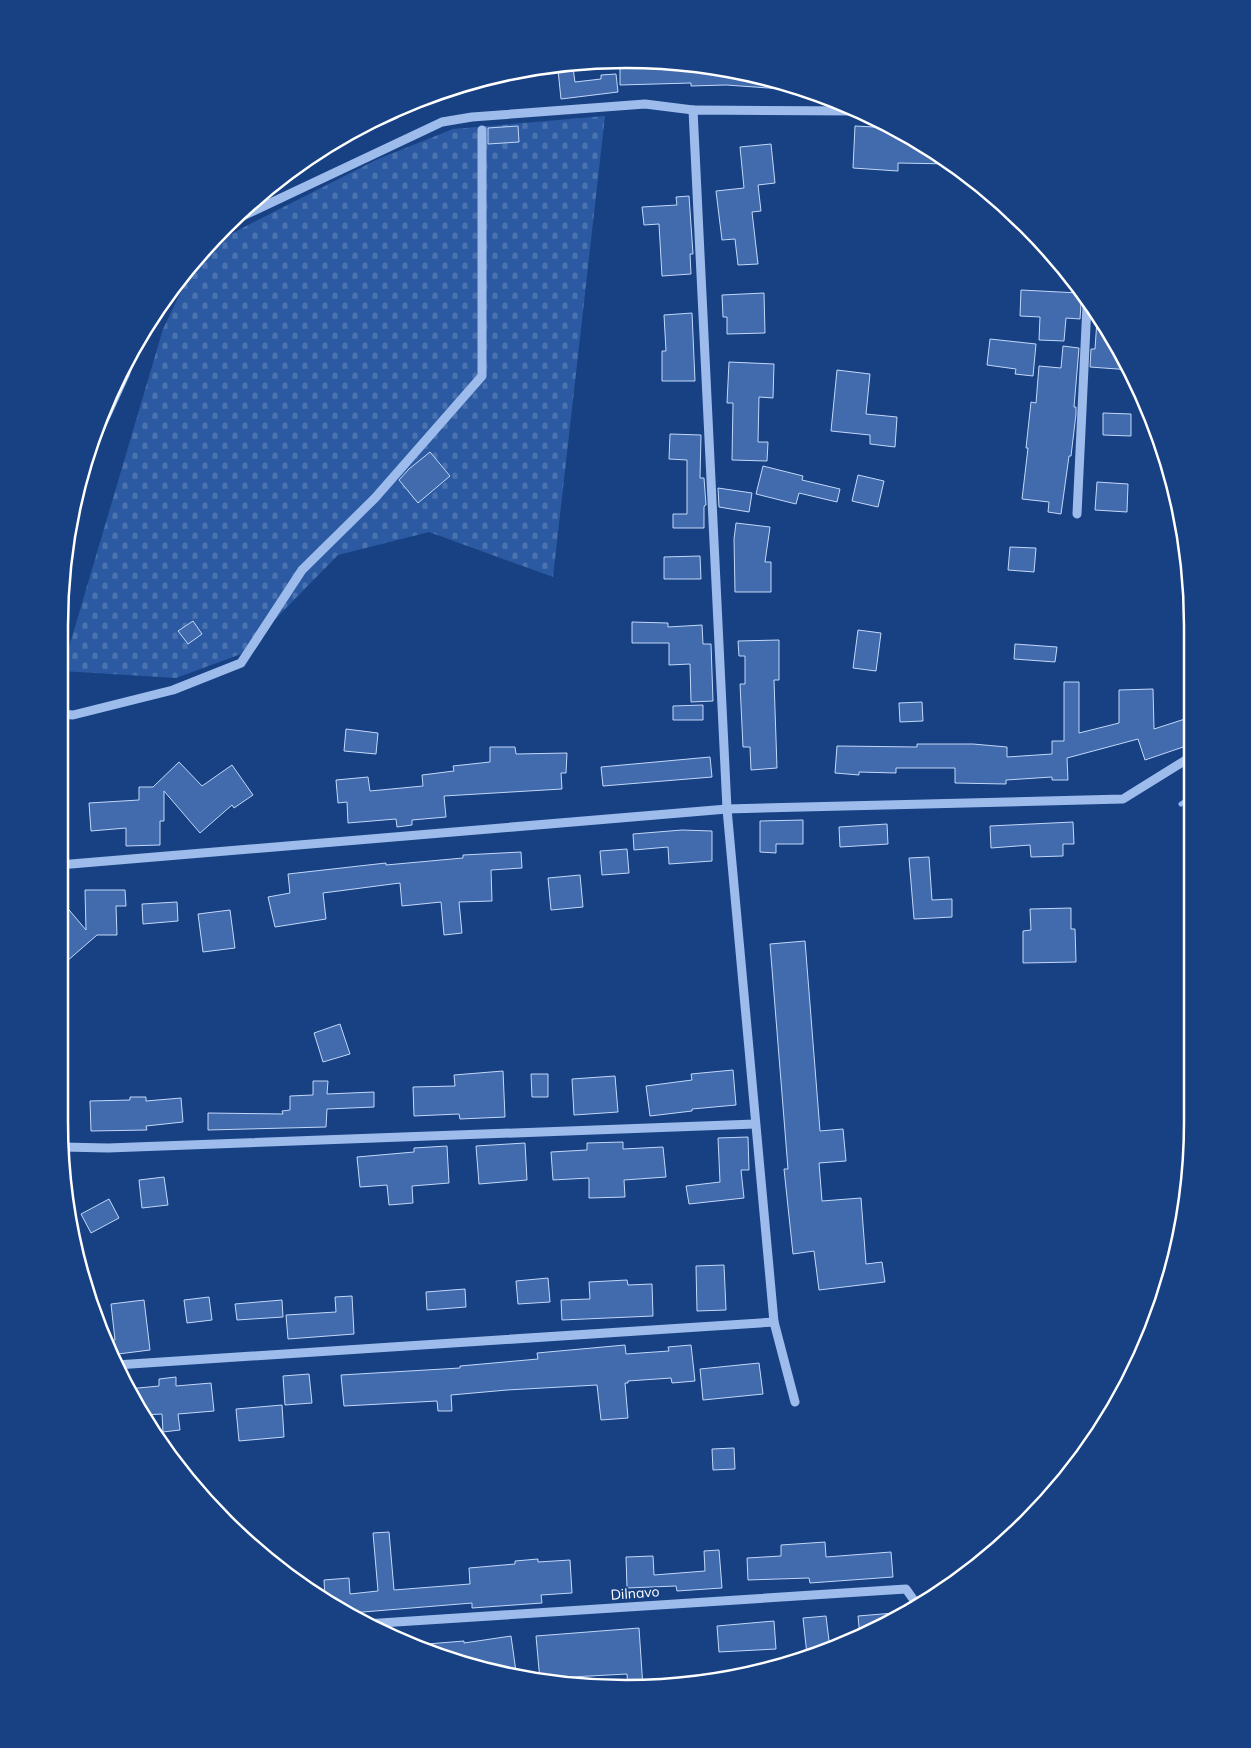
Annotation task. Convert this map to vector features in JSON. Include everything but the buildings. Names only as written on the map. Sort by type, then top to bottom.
[{"type":"street","points":[[252,212],[442,122],[472,117],[645,104],[693,110],[841,111]]},
{"type":"street","points":[[693,110],[727,809],[774,1322],[795,1402]]},
{"type":"street","points":[[68,715],[173,690],[241,663],[302,570],[375,498],[482,376],[482,130]]},
{"type":"street","points":[[1077,514],[1087,312]]},
{"type":"street","points":[[68,864],[727,809],[1123,799],[1184,761]]},
{"type":"street","points":[[69,1147],[108,1148],[755,1124]]},
{"type":"street","points":[[123,1365],[774,1322]]},
{"type":"street","name":"Dilnavo","points":[[379,1623],[906,1589],[914,1600]]},
{"type":"green space","points":[[605,116],[553,577],[429,532],[338,555],[241,654],[176,678],[68,671],[68,651],[163,329],[185,284],[224,238],[378,159],[453,129]]},
{"type":"shaded area","points":[[401,115],[398,118],[368,131]]}]
